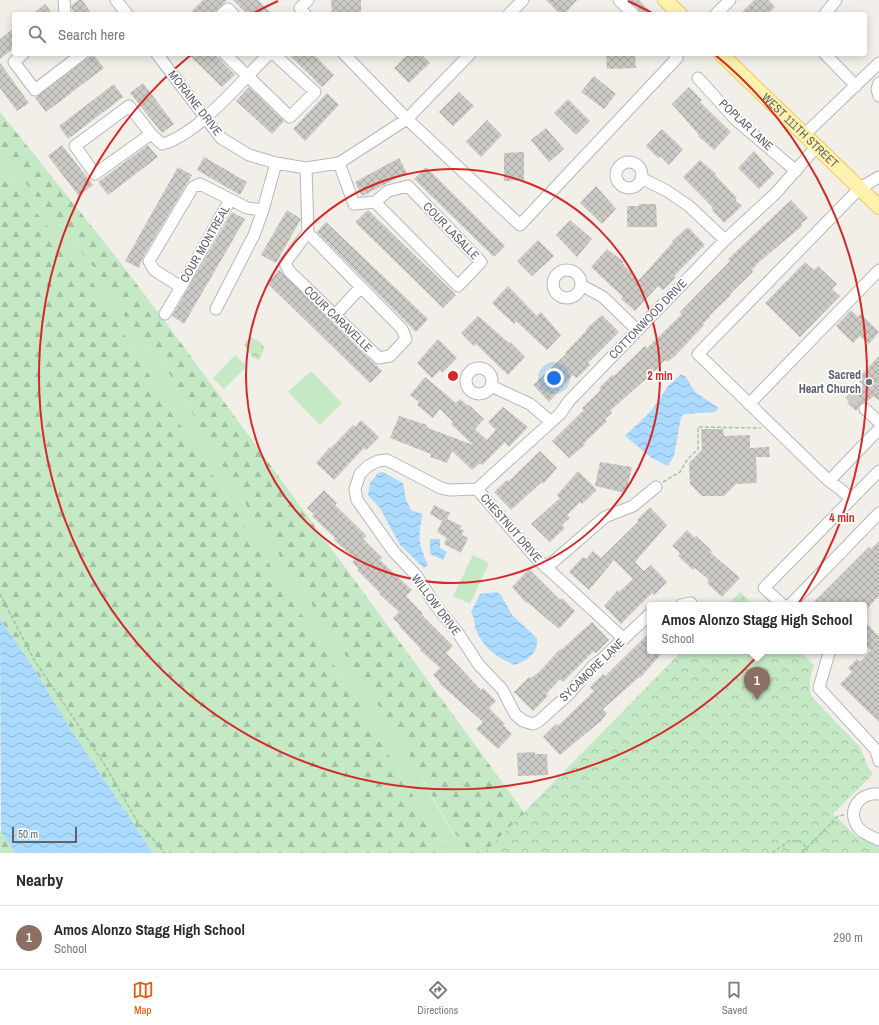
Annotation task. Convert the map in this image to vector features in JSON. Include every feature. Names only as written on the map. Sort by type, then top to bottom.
[{"type":"main road","points":[[665,0],[678,12]]},
{"type":"main road","name":"WEST 111TH STREET","points":[[723,56],[879,207]]},
{"type":"street","points":[[64,0],[65,12]]},
{"type":"street","points":[[116,0],[125,12]]},
{"type":"street","points":[[303,12],[300,8],[308,0]]},
{"type":"street","points":[[511,12],[523,0]]},
{"type":"street","points":[[619,0],[631,12]]},
{"type":"street","points":[[718,12],[730,0]]},
{"type":"street","points":[[826,12],[836,0]]},
{"type":"street","points":[[21,56],[14,62],[35,90],[79,56]]},
{"type":"street","name":"MORAINE DRIVE","points":[[158,56],[221,138],[249,155],[276,164],[306,168],[339,163]]},
{"type":"street","points":[[227,56],[290,117],[315,92],[276,56]]},
{"type":"street","points":[[151,134],[95,174],[75,146],[130,106],[151,134],[162,144],[174,141],[205,118],[267,56]]},
{"type":"street","points":[[346,56],[407,119],[520,225],[678,58],[676,56]]},
{"type":"street","points":[[375,202],[354,204],[339,163],[407,119],[468,56]]},
{"type":"street","points":[[827,56],[856,86]]},
{"type":"street","points":[[804,134],[879,63]]},
{"type":"street","name":"POPLAR LANE","points":[[698,78],[735,119],[796,171]]},
{"type":"street","name":"COTTONWOOD DRIVE","points":[[477,489],[551,422],[569,401],[725,240],[776,192],[817,146]]},
{"type":"street","points":[[216,309],[254,235],[276,164]]},
{"type":"street","points":[[306,168],[308,232]]},
{"type":"street","points":[[852,499],[840,488],[829,481],[698,354],[860,188],[879,177]]},
{"type":"street","points":[[641,178],[668,191],[689,206],[725,240]]},
{"type":"street","name":"COUR MONTREAL","points":[[230,200],[180,287],[152,268],[149,261],[193,187],[200,184],[247,208],[263,210]]},
{"type":"street","name":"COUR LASALLE","points":[[408,186],[481,262],[458,286],[375,202],[388,191],[408,186]]},
{"type":"street","name":"COUR CARAVELLE","points":[[308,232],[402,329],[406,339],[390,356],[379,358],[289,271],[285,263],[308,232]]},
{"type":"street","points":[[749,404],[879,270]]},
{"type":"street","points":[[581,285],[586,286],[602,297],[637,330]]},
{"type":"street","points":[[165,314],[180,287]]},
{"type":"street","points":[[335,315],[361,287]]},
{"type":"street","points":[[491,386],[530,404],[551,422]]},
{"type":"street","points":[[866,409],[879,422]]},
{"type":"street","points":[[829,481],[879,429]]},
{"type":"street","name":"CHESTNUT DRIVE","points":[[378,461],[387,460],[441,488],[449,490],[477,489],[546,568],[570,588],[624,639]]},
{"type":"street","name":"WILLOW DRIVE","points":[[378,461],[368,466],[360,474],[355,489],[357,500],[401,561],[416,575],[436,606],[458,633],[479,664],[502,689],[515,714],[523,722],[533,724]]},
{"type":"street","points":[[780,602],[764,588],[879,471]]},
{"type":"street","points":[[546,568],[605,517],[633,506],[656,487]]},
{"type":"street","points":[[793,602],[879,513]]},
{"type":"street","name":"SYCAMORE LANE","points":[[533,724],[569,694],[593,666],[647,617]]},
{"type":"street","points":[[829,654],[819,688],[876,750],[879,761]]},
{"type":"street","points":[[877,792],[865,795],[856,803],[853,813],[858,828],[879,840]]},
{"type":"path","points":[[656,487],[680,472],[687,460],[698,449],[698,427],[765,428]]},
{"type":"path","points":[[0,594],[33,658],[103,762],[137,821],[165,853]]},
{"type":"path","points":[[802,853],[838,816],[853,813]]},
{"type":"path","points":[[772,853],[789,841],[800,842],[807,848]]},
{"type":"green space","points":[[0,112],[117,258],[181,343],[554,853],[471,853],[449,826],[400,738],[238,493],[171,376],[125,317],[101,276],[0,152]]},
{"type":"green space","points":[[0,152],[101,276],[125,317],[171,376],[238,493],[400,738],[448,826],[471,853],[447,853],[355,698],[169,407],[93,283],[0,167]]},
{"type":"green space","points":[[0,167],[93,283],[169,407],[355,698],[447,853],[153,853],[73,733],[33,667],[0,619]]},
{"type":"green space","points":[[249,337],[257,340],[265,347],[259,360],[253,358],[244,345]]},
{"type":"green space","points":[[235,355],[247,366],[224,389],[213,378]]},
{"type":"green space","points":[[311,371],[342,403],[320,425],[288,392]]},
{"type":"green space","points":[[473,555],[489,563],[470,604],[453,596]]},
{"type":"green space","points":[[740,592],[750,602],[730,602]]},
{"type":"green space","points":[[679,654],[802,654],[814,665],[810,681],[812,697],[860,747],[868,767],[873,774],[833,814],[856,836],[879,848],[879,853],[484,853]]},
{"type":"green space","points":[[0,831],[1,832],[16,853],[0,853]]},
{"type":"water","points":[[681,374],[686,377],[695,392],[719,408],[715,412],[685,414],[681,417],[674,456],[668,466],[652,458],[625,436],[651,411],[668,386]]},
{"type":"water","points":[[383,472],[403,483],[406,500],[411,510],[422,514],[420,544],[428,565],[424,568],[400,545],[380,508],[368,495],[370,483],[378,473]]},
{"type":"water","points":[[430,539],[440,539],[440,548],[447,552],[443,560],[430,554]]},
{"type":"water","points":[[497,592],[501,595],[512,615],[537,638],[536,648],[531,656],[528,659],[514,665],[502,659],[487,647],[479,637],[471,612],[480,594]]},
{"type":"water","points":[[0,619],[33,667],[73,733],[153,853],[16,853],[1,832]]},
{"type":"building","points":[[79,0],[82,0],[91,12],[73,12],[71,6]]},
{"type":"building","points":[[203,0],[227,0],[215,12],[191,12]]},
{"type":"building","points":[[233,0],[258,0],[270,12],[245,12]]},
{"type":"building","points":[[331,0],[361,0],[361,12],[332,12]]},
{"type":"building","points":[[546,0],[577,0],[566,12],[558,12]]},
{"type":"building","points":[[629,0],[639,0],[651,12],[639,12]]},
{"type":"building","points":[[754,0],[768,0],[775,7],[769,12],[742,12]]},
{"type":"building","points":[[45,4],[51,12],[35,12]]},
{"type":"building","points":[[12,30],[12,50],[0,59],[0,39]]},
{"type":"building","points":[[90,56],[95,56],[104,68],[46,112],[35,98]]},
{"type":"building","points":[[190,56],[216,56],[235,75],[222,87]]},
{"type":"building","points":[[290,56],[315,56],[334,75],[322,87]]},
{"type":"building","points":[[406,56],[423,56],[430,63],[409,83],[394,68]]},
{"type":"building","points":[[606,56],[635,56],[636,68],[607,69]]},
{"type":"building","points":[[0,63],[29,103],[17,111],[0,88]]},
{"type":"building","points":[[594,76],[616,94],[604,109],[581,92]]},
{"type":"building","points":[[143,83],[174,124],[162,133],[130,93]]},
{"type":"building","points":[[114,84],[123,97],[68,139],[59,126]]},
{"type":"building","points":[[249,87],[284,121],[272,134],[236,101]]},
{"type":"building","points":[[689,87],[702,100],[700,102],[731,132],[714,150],[698,136],[699,135],[672,104]]},
{"type":"building","points":[[459,92],[474,106],[453,126],[439,112]]},
{"type":"building","points":[[327,93],[339,105],[305,141],[293,129]]},
{"type":"building","points":[[568,99],[590,121],[576,135],[554,113]]},
{"type":"building","points":[[487,120],[502,135],[481,157],[466,142]]},
{"type":"building","points":[[546,128],[564,149],[549,162],[531,140]]},
{"type":"building","points":[[662,129],[683,149],[669,165],[660,156],[658,158],[646,146]]},
{"type":"building","points":[[62,145],[93,185],[79,196],[48,156]]},
{"type":"building","points":[[148,145],[158,157],[108,195],[98,182]]},
{"type":"building","points":[[754,151],[774,174],[759,189],[738,168]]},
{"type":"building","points":[[524,152],[524,180],[504,181],[504,153]]},
{"type":"building","points":[[204,157],[247,182],[240,195],[197,170]]},
{"type":"building","points":[[399,158],[407,173],[362,196],[355,182]]},
{"type":"building","points":[[700,160],[716,174],[715,175],[737,198],[735,200],[742,206],[724,223],[712,210],[713,208],[683,177]]},
{"type":"building","points":[[178,167],[192,175],[143,257],[139,268],[125,261]]},
{"type":"building","points":[[426,167],[505,246],[494,257],[414,179]]},
{"type":"building","points":[[596,186],[616,209],[602,224],[580,203]]},
{"type":"building","points":[[791,200],[808,218],[801,224],[802,226],[758,263],[752,270],[753,272],[709,316],[710,317],[703,323],[704,325],[675,356],[667,362],[665,360],[648,379],[647,378],[610,411],[612,413],[605,419],[607,421],[584,443],[585,445],[569,458],[552,441],[584,410],[582,408],[601,390],[599,388],[612,375],[614,376],[645,346],[647,348],[682,314],[680,312],[730,261],[728,259]]},
{"type":"building","points":[[639,204],[656,204],[657,227],[627,227],[627,206],[639,206]]},
{"type":"building","points":[[287,210],[301,219],[276,263],[261,255]]},
{"type":"building","points":[[368,210],[456,295],[443,308],[355,222]]},
{"type":"building","points":[[232,212],[245,219],[184,324],[172,316]]},
{"type":"building","points":[[570,220],[592,239],[577,257],[556,235]]},
{"type":"building","points":[[326,222],[428,319],[416,332],[317,232]]},
{"type":"building","points":[[688,227],[705,245],[674,276],[676,277],[663,290],[658,286],[635,311],[621,299],[623,297],[591,267],[607,249],[624,262],[622,263],[639,280],[673,242],[672,241]]},
{"type":"building","points":[[538,240],[554,256],[532,276],[517,261]]},
{"type":"building","points":[[805,262],[814,270],[818,266],[837,284],[832,289],[840,296],[800,337],[765,303]]},
{"type":"building","points":[[279,270],[382,371],[370,383],[267,283]]},
{"type":"building","points":[[508,286],[537,316],[541,312],[561,335],[547,350],[516,321],[514,324],[492,303]]},
{"type":"building","points":[[851,310],[858,317],[861,314],[879,332],[869,344],[860,336],[853,343],[836,326]]},
{"type":"building","points":[[602,315],[619,332],[588,363],[590,365],[577,378],[573,375],[549,402],[533,385],[566,354],[565,353],[587,330],[586,329]]},
{"type":"building","points":[[478,316],[509,343],[510,342],[525,357],[508,375],[476,344],[474,346],[461,333]]},
{"type":"building","points":[[438,339],[457,358],[442,373],[440,370],[432,378],[417,363]]},
{"type":"building","name":"Sacred Heart Church","points":[[879,356],[879,401],[874,396],[860,404],[856,411],[847,403],[863,385],[857,379]]},
{"type":"building","points":[[425,377],[456,403],[460,399],[484,419],[475,429],[487,440],[496,430],[488,422],[503,407],[528,427],[509,447],[505,442],[482,465],[480,463],[472,470],[452,451],[447,463],[430,457],[431,454],[390,438],[399,416],[427,425],[426,426],[428,428],[473,445],[451,424],[453,422],[440,409],[433,418],[417,405],[419,402],[410,395]]},
{"type":"building","points":[[361,420],[379,437],[366,450],[364,448],[334,480],[316,463],[353,425],[355,427]]},
{"type":"building","points":[[701,429],[723,429],[724,436],[750,435],[750,448],[769,447],[770,457],[756,457],[757,483],[736,484],[724,496],[702,496],[690,484],[689,463],[702,450]]},
{"type":"building","points":[[540,451],[557,468],[543,484],[542,482],[511,510],[494,492],[507,480],[509,481]]},
{"type":"building","points":[[600,462],[632,467],[626,493],[595,486]]},
{"type":"building","points":[[578,471],[597,490],[582,504],[580,502],[567,515],[570,518],[562,525],[565,528],[550,542],[531,524],[560,498],[557,495]]},
{"type":"building","points":[[324,490],[337,503],[335,505],[367,536],[363,539],[382,558],[380,560],[412,590],[406,596],[423,614],[422,615],[453,646],[446,653],[481,690],[483,688],[496,701],[489,708],[505,724],[503,725],[512,734],[498,749],[476,729],[483,722],[439,683],[440,682],[433,675],[440,668],[420,650],[421,649],[393,618],[399,612],[379,594],[380,593],[357,570],[359,569],[352,562],[355,559],[334,540],[335,538],[312,516],[314,514],[307,508]]},
{"type":"building","points":[[434,505],[450,513],[447,519],[462,526],[460,529],[464,530],[462,535],[468,538],[461,553],[444,544],[447,538],[437,532],[442,521],[430,514]]},
{"type":"building","points":[[650,507],[667,525],[635,562],[644,571],[651,565],[667,582],[654,595],[652,593],[621,624],[604,606],[618,590],[619,592],[633,579],[614,560],[589,590],[569,572],[583,557],[586,559],[593,551],[601,558],[638,522],[637,520]]},
{"type":"building","points":[[687,530],[695,538],[696,536],[712,551],[710,552],[740,578],[722,597],[707,583],[709,580],[695,568],[693,570],[678,556],[680,553],[672,546]]},
{"type":"building","points":[[879,541],[879,596],[867,609],[867,602],[814,602],[869,547],[871,549]]},
{"type":"building","points":[[529,569],[560,600],[562,598],[575,611],[559,629],[527,602],[526,603],[512,587]]},
{"type":"building","points":[[592,622],[609,640],[596,653],[594,651],[563,682],[560,679],[546,694],[548,696],[533,711],[514,692],[529,677],[531,678],[539,672],[560,649],[561,650]]},
{"type":"building","points":[[867,624],[879,636],[879,722],[840,684],[852,672],[848,668],[857,659],[860,662],[871,650],[867,647]]},
{"type":"building","points":[[647,635],[647,654],[661,654],[640,678],[639,677],[603,709],[607,713],[601,721],[560,755],[543,737],[556,724],[558,726],[594,691],[590,687],[603,674],[605,676]]},
{"type":"building","points":[[535,752],[535,754],[547,754],[548,775],[518,776],[517,753]]},
{"type":"tunnel","points":[[849,394],[865,409]]},
{"type":"place","name":"Sacred Heart Church","points":[[869,382]]},
{"type":"place","name":"Amos Alonzo Stagg High School","points":[[757,700]]}]
